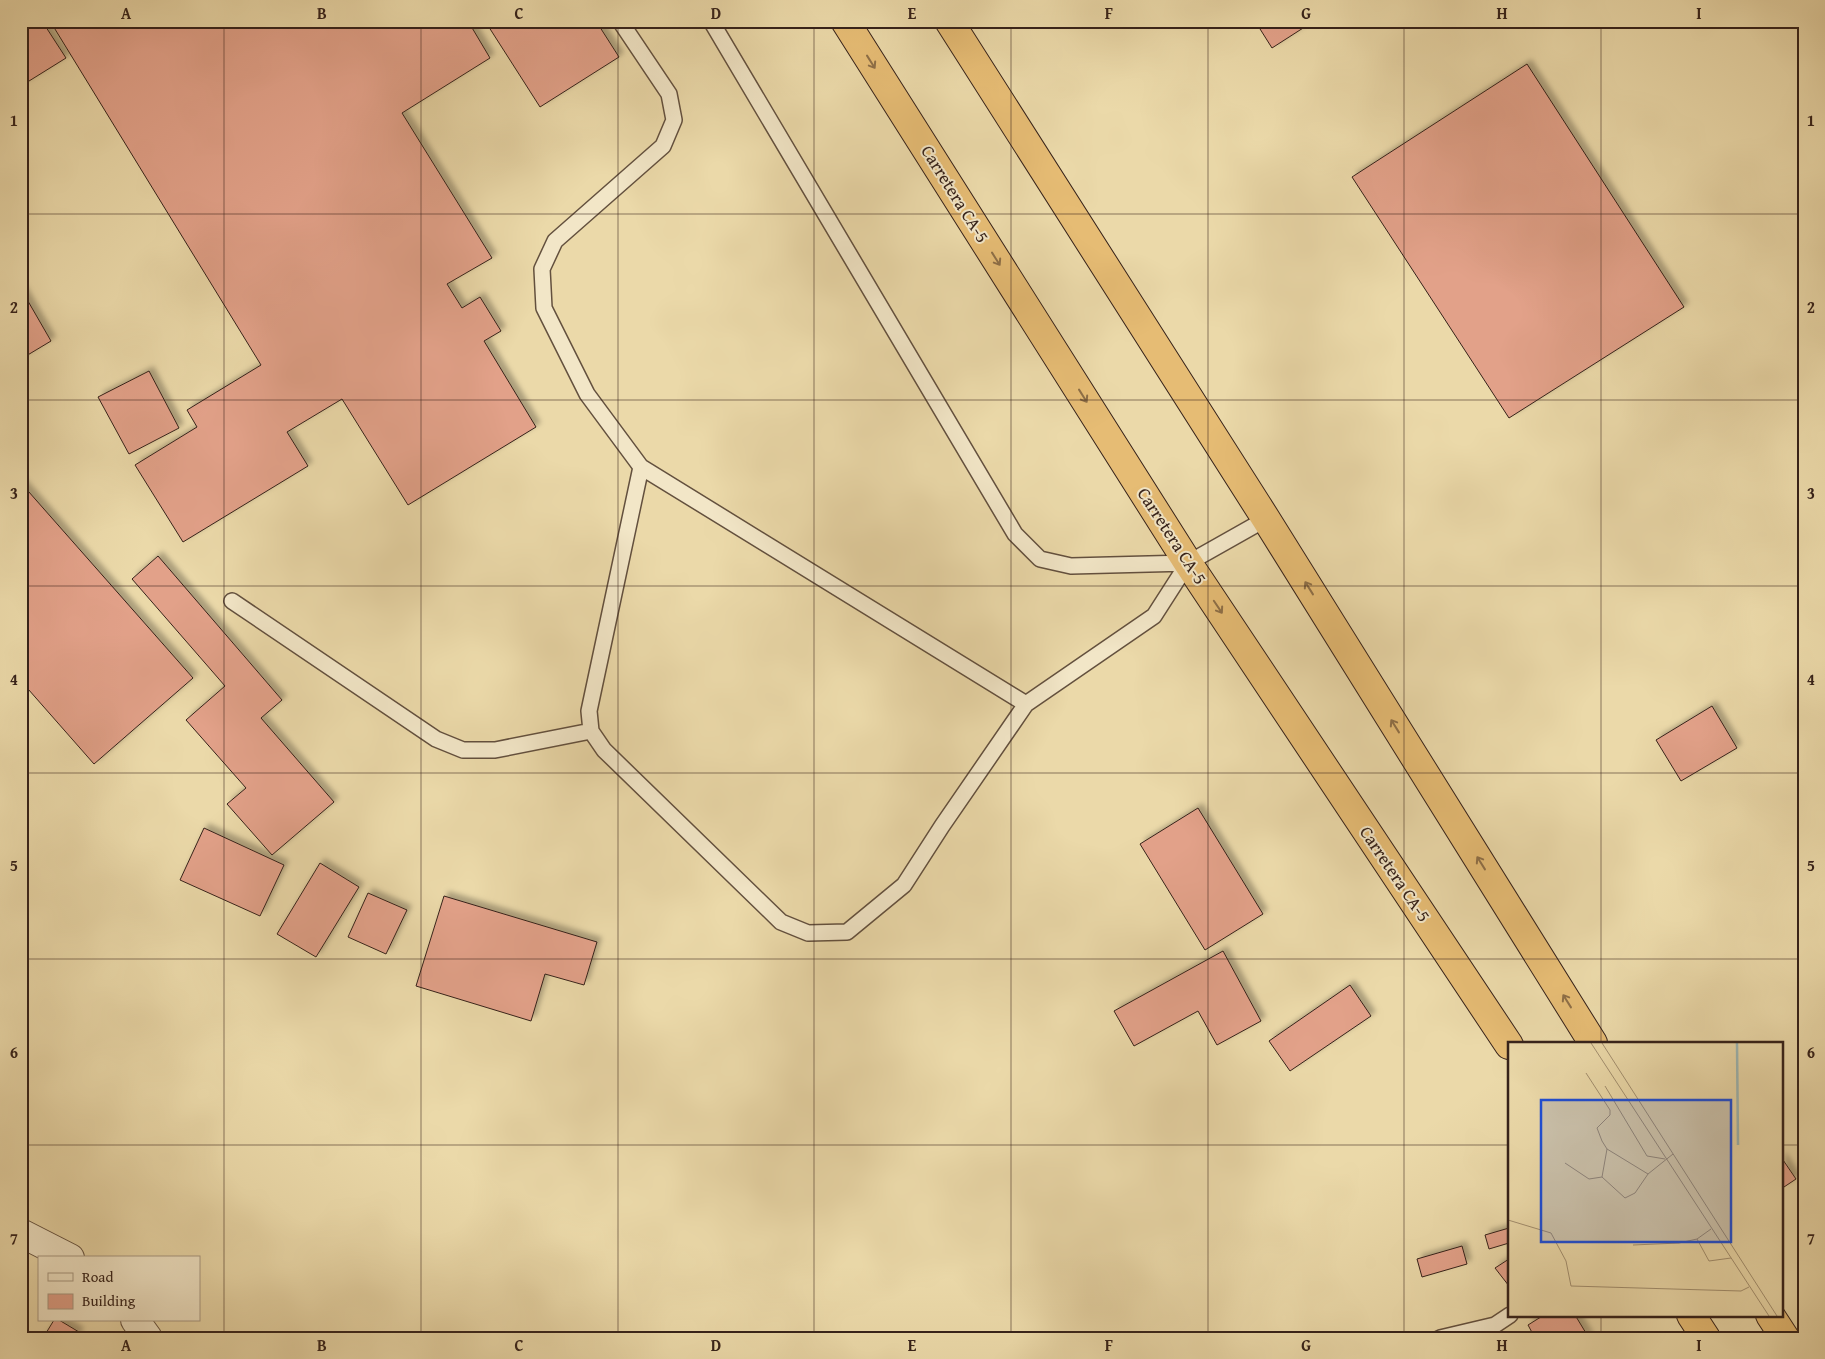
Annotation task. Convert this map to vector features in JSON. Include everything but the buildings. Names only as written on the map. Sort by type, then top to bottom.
[{"type":"highway","name":"Carretera CA-5","points":[[845,21],[1188,563],[1508,1043]]},
{"type":"highway","points":[[949,21],[1266,519],[1592,1042]]},
{"type":"highway","points":[[1691,1316],[1706,1338]]},
{"type":"highway","points":[[1771,1316],[1784,1338]]},
{"type":"street","points":[[21,1233],[66,1256]]},
{"type":"street","points":[[136,1322],[148,1338]]},
{"type":"lane","points":[[620,21],[669,94],[674,120],[663,146],[555,241],[542,269],[544,308],[587,394],[641,467],[1026,704]]},
{"type":"lane","points":[[711,21],[1015,534],[1040,559],[1071,566],[1188,563]]},
{"type":"lane","points":[[641,467],[589,711],[591,731],[604,750],[782,922],[808,933],[847,932],[904,885],[1026,704],[1154,616],[1188,563],[1266,519]]},
{"type":"lane","points":[[232,601],[436,739],[463,750],[496,750],[591,731]]},
{"type":"lane","points":[[1440,1338],[1498,1331],[1509,1316]]}]
